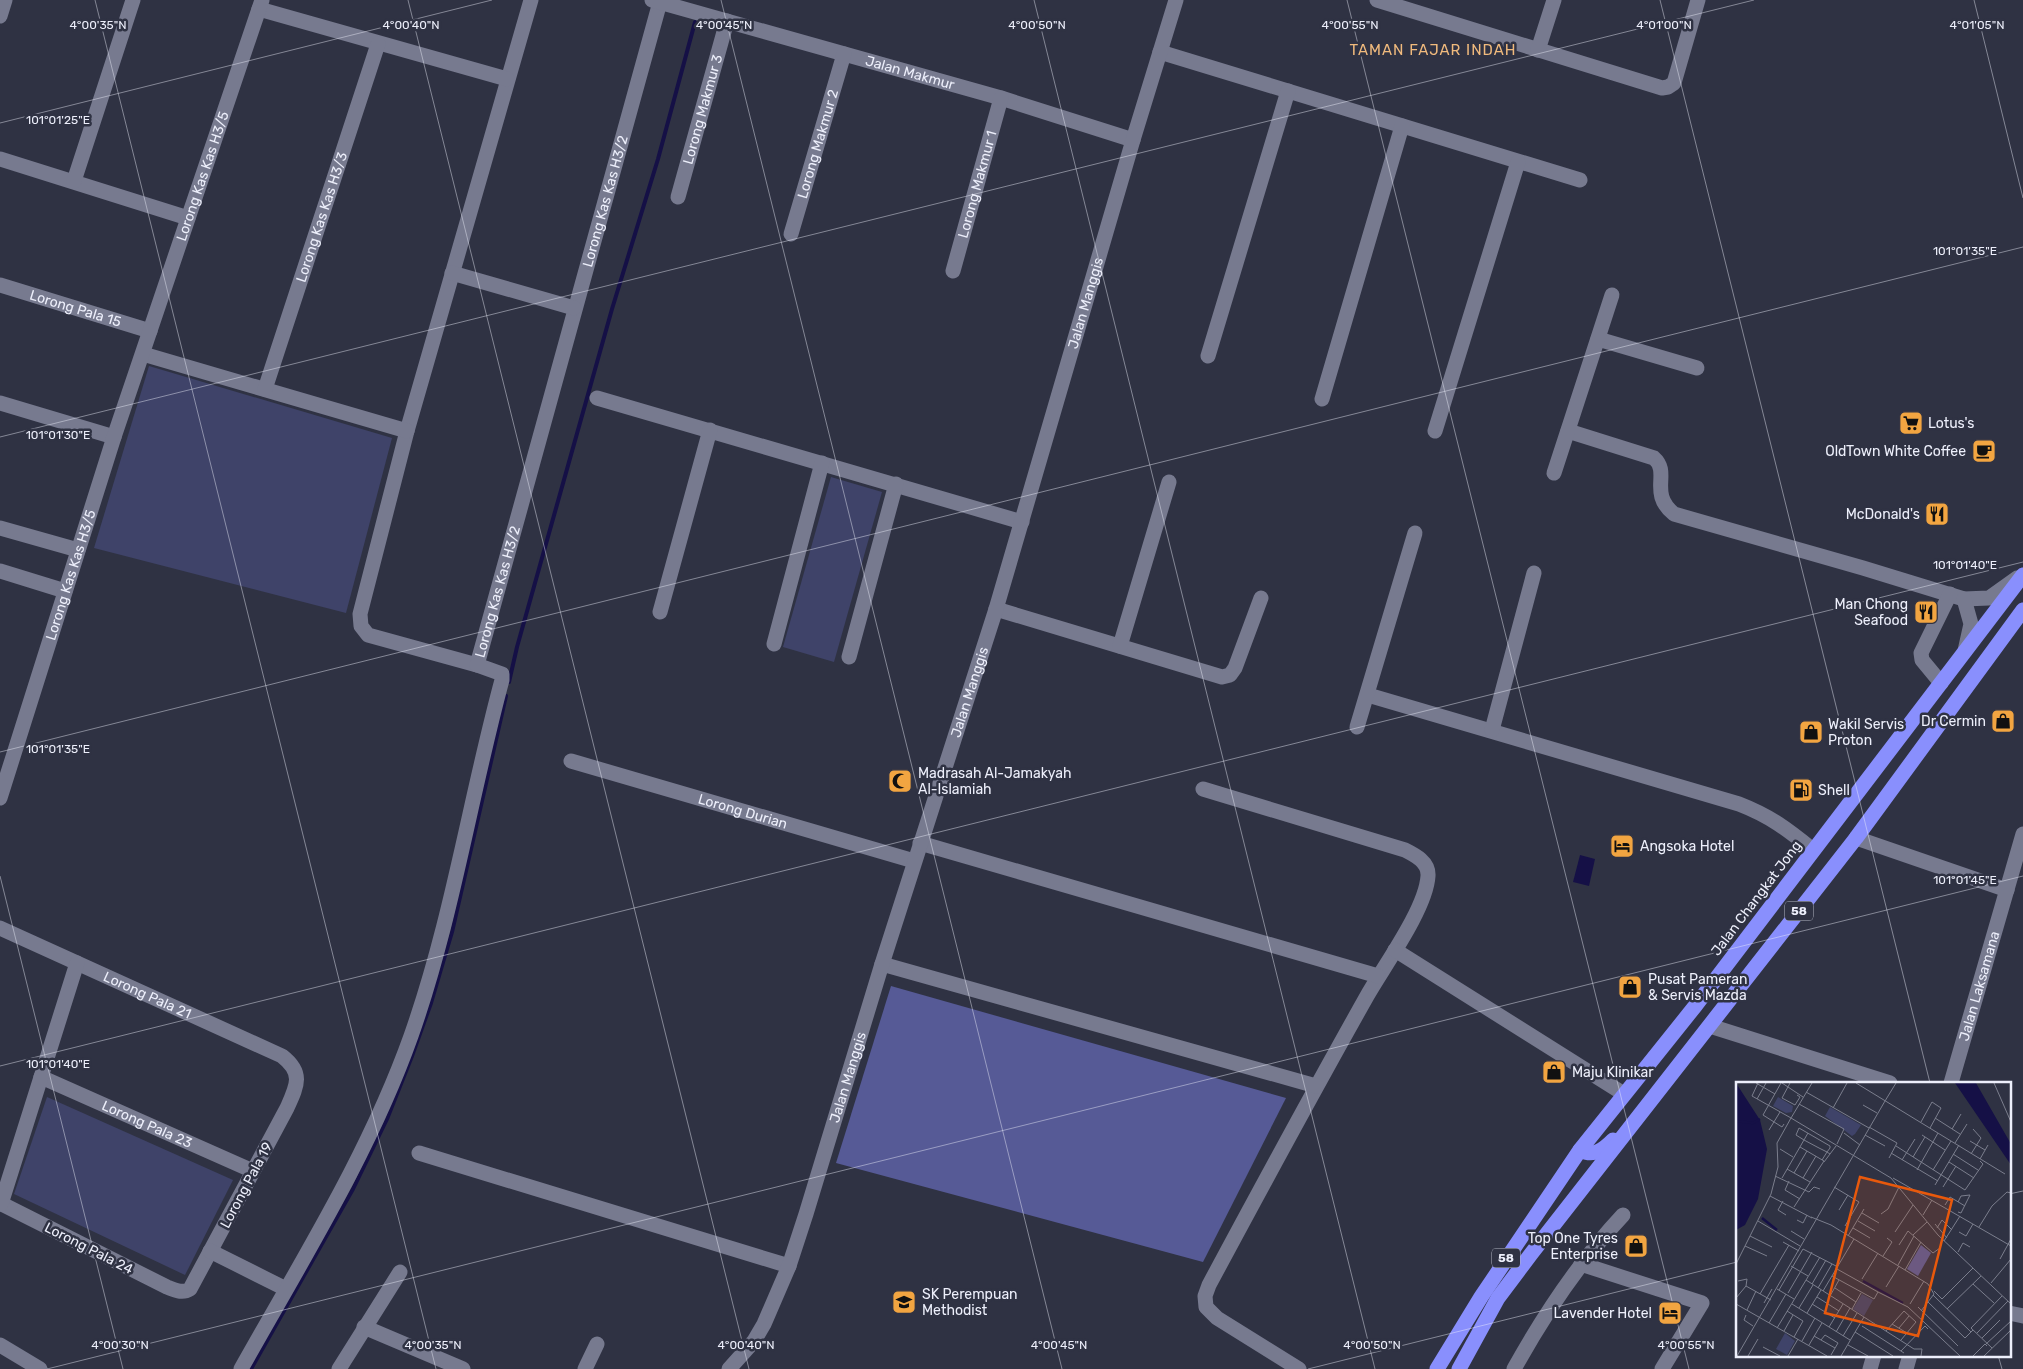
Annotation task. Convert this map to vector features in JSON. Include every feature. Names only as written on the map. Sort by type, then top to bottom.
[{"type":"highway","name":"Jalan Changkat Jong","points":[[1437,1369],[1480,1296],[1580,1150],[1696,1005],[2023,574]]},
{"type":"highway","name":"58","points":[[1459,1369],[1498,1298],[1856,838],[2023,610]]},
{"type":"highway","points":[[1875,770],[1911,739],[1923,736],[1930,738]]},
{"type":"highway","points":[[1580,1150],[1587,1154],[1596,1153],[1637,1120]]},
{"type":"street","points":[[0,16],[5,0]]},
{"type":"street","points":[[74,181],[133,0]]},
{"type":"street","name":"Lorong Kas Kas H3/2","points":[[531,0],[407,431],[360,614],[361,626],[368,635],[477,665],[656,1]]},
{"type":"street","name":"Jalan Manggis","points":[[732,1368],[754,1341],[764,1324],[789,1266],[831,1136],[914,861],[996,609],[1133,140],[1176,0]]},
{"type":"street","points":[[1377,0],[1662,88],[1674,83],[1698,0]]},
{"type":"street","points":[[1538,50],[1554,0]]},
{"type":"street","name":"Jalan Makmur","points":[[656,1],[685,5],[727,21],[1001,98],[1133,140]]},
{"type":"street","points":[[261,5],[378,44],[507,80]]},
{"type":"street","name":"Lorong Kas Kas H3/5","points":[[0,798],[114,437],[261,5]]},
{"type":"street","name":"Lorong Makmur 3","points":[[678,197],[727,21]]},
{"type":"street","name":"Lorong Kas Kas H3/3","points":[[265,389],[378,44]]},
{"type":"street","points":[[1160,52],[1580,180]]},
{"type":"street","name":"Lorong Makmur 2","points":[[791,234],[844,54]]},
{"type":"street","points":[[1208,356],[1288,91]]},
{"type":"street","name":"Lorong Makmur 1","points":[[953,271],[1001,98]]},
{"type":"street","points":[[1322,399],[1402,126]]},
{"type":"street","points":[[0,159],[188,218]]},
{"type":"street","points":[[1435,431],[1518,162]]},
{"type":"street","points":[[452,273],[574,308]]},
{"type":"street","name":"Lorong Pala 15","points":[[0,285],[150,331]]},
{"type":"street","points":[[1554,473],[1612,295]]},
{"type":"street","points":[[1598,339],[1697,368]]},
{"type":"street","points":[[143,354],[407,431]]},
{"type":"street","points":[[597,398],[1022,522]]},
{"type":"street","points":[[0,403],[114,437]]},
{"type":"street","points":[[660,612],[710,430]]},
{"type":"street","points":[[1568,431],[1654,458],[1659,462],[1661,498],[1665,506],[1674,514],[1957,597],[1989,598],[2023,574]]},
{"type":"street","points":[[774,644],[822,463]]},
{"type":"street","points":[[1120,646],[1169,482]]},
{"type":"street","points":[[848,657],[896,484]]},
{"type":"street","points":[[0,528],[78,550]]},
{"type":"street","points":[[1357,727],[1415,533]]},
{"type":"street","points":[[0,571],[65,592]]},
{"type":"street","points":[[1492,730],[1534,573]]},
{"type":"street","points":[[1957,597],[1969,617],[1970,631],[1964,652]]},
{"type":"street","points":[[1941,683],[1922,660],[1921,653],[1957,597]]},
{"type":"street","points":[[996,609],[1222,677],[1230,675],[1235,668],[1261,598]]},
{"type":"street","points":[[241,1369],[351,1174],[373,1130],[411,1035],[430,977],[460,860],[484,746],[502,680],[502,674],[477,665]]},
{"type":"street","points":[[1368,695],[1492,730],[1758,811],[1779,822],[1812,850]]},
{"type":"street","name":"Lorong Durian","points":[[571,762],[914,861]]},
{"type":"street","points":[[1204,789],[1405,850],[1420,858],[1428,873],[1426,892],[1395,950],[1378,976],[1316,1086],[1209,1284],[1206,1307],[1217,1318],[1299,1369]]},
{"type":"street","name":"Jalan Laksamana","points":[[1951,1082],[2023,834]]},
{"type":"street","points":[[1856,838],[2007,890]]},
{"type":"street","points":[[920,843],[1378,976]]},
{"type":"street","name":"Lorong Pala 21","points":[[0,928],[282,1056],[294,1067]]},
{"type":"street","points":[[1395,950],[1624,1094]]},
{"type":"street","points":[[1,1203],[78,963]]},
{"type":"street","points":[[882,964],[1316,1086]]},
{"type":"street","points":[[1710,1026],[1887,1082]]},
{"type":"street","name":"Lorong Pala 19","points":[[178,1291],[182,1292],[190,1289],[293,1095],[297,1076],[294,1067]]},
{"type":"street","name":"Lorong Pala 23","points":[[41,1077],[253,1171]]},
{"type":"street","points":[[419,1153],[789,1266]]},
{"type":"street","name":"Lorong Pala 24","points":[[1,1203],[120,1264],[178,1291]]},
{"type":"street","points":[[1514,1369],[1537,1326],[1597,1243],[1623,1215]]},
{"type":"street","points":[[210,1251],[286,1289]]},
{"type":"street","points":[[1581,1264],[1702,1303],[1662,1369]]},
{"type":"street","points":[[339,1369],[400,1272]]},
{"type":"street","points":[[2010,1312],[2023,1316]]},
{"type":"street","points":[[364,1327],[463,1369]]},
{"type":"street","points":[[585,1369],[597,1344]]},
{"type":"street","points":[[0,1345],[40,1369]]},
{"type":"street","points":[[1870,1369],[1874,1356]]},
{"type":"street","points":[[1906,1369],[1910,1356]]},
{"type":"shaded area","points":[[149,366],[392,438],[346,613],[94,548]]},
{"type":"shaded area","points":[[831,477],[882,492],[834,662],[783,647]]},
{"type":"shaded area","points":[[1580,855],[1595,859],[1589,886],[1573,882]]},
{"type":"shaded area","points":[[891,986],[1286,1098],[1203,1262],[836,1163]]},
{"type":"shaded area","points":[[47,1097],[233,1180],[185,1275],[14,1194]]},
{"type":"waterway","points":[[509,682],[517,647],[612,309],[658,159],[695,22]]},
{"type":"waterway","points":[[251,1369],[353,1189],[387,1119],[412,1056],[431,1003],[452,932],[506,696]]},
{"type":"place","name":"Lotus's","points":[[1911,423]]},
{"type":"place","name":"OldTown White Coffee","points":[[1984,451]]},
{"type":"place","name":"McDonald's","points":[[1937,514]]},
{"type":"place","name":"Man Chong Seafood","points":[[1926,612]]},
{"type":"place","name":"Dr Cermin","points":[[2003,721]]},
{"type":"place","name":"Wakil Servis Proton","points":[[1811,732]]},
{"type":"place","name":"Madrasah Al-Jamakyah Al-Islamiah","points":[[900,781]]},
{"type":"place","name":"Shell","points":[[1801,790]]},
{"type":"place","name":"Angsoka Hotel","points":[[1622,846]]},
{"type":"place","name":"Pusat Pameran & Servis Mazda","points":[[1630,987]]},
{"type":"place","name":"Maju Klinikar","points":[[1554,1072]]},
{"type":"place","name":"Top One Tyres Enterprise","points":[[1636,1246]]},
{"type":"place","name":"SK Perempuan Methodist","points":[[904,1302]]},
{"type":"place","name":"Lavender Hotel","points":[[1670,1313]]},
{"type":"district","name":"TAMAN FAJAR INDAH","points":[[1433,50]]}]
